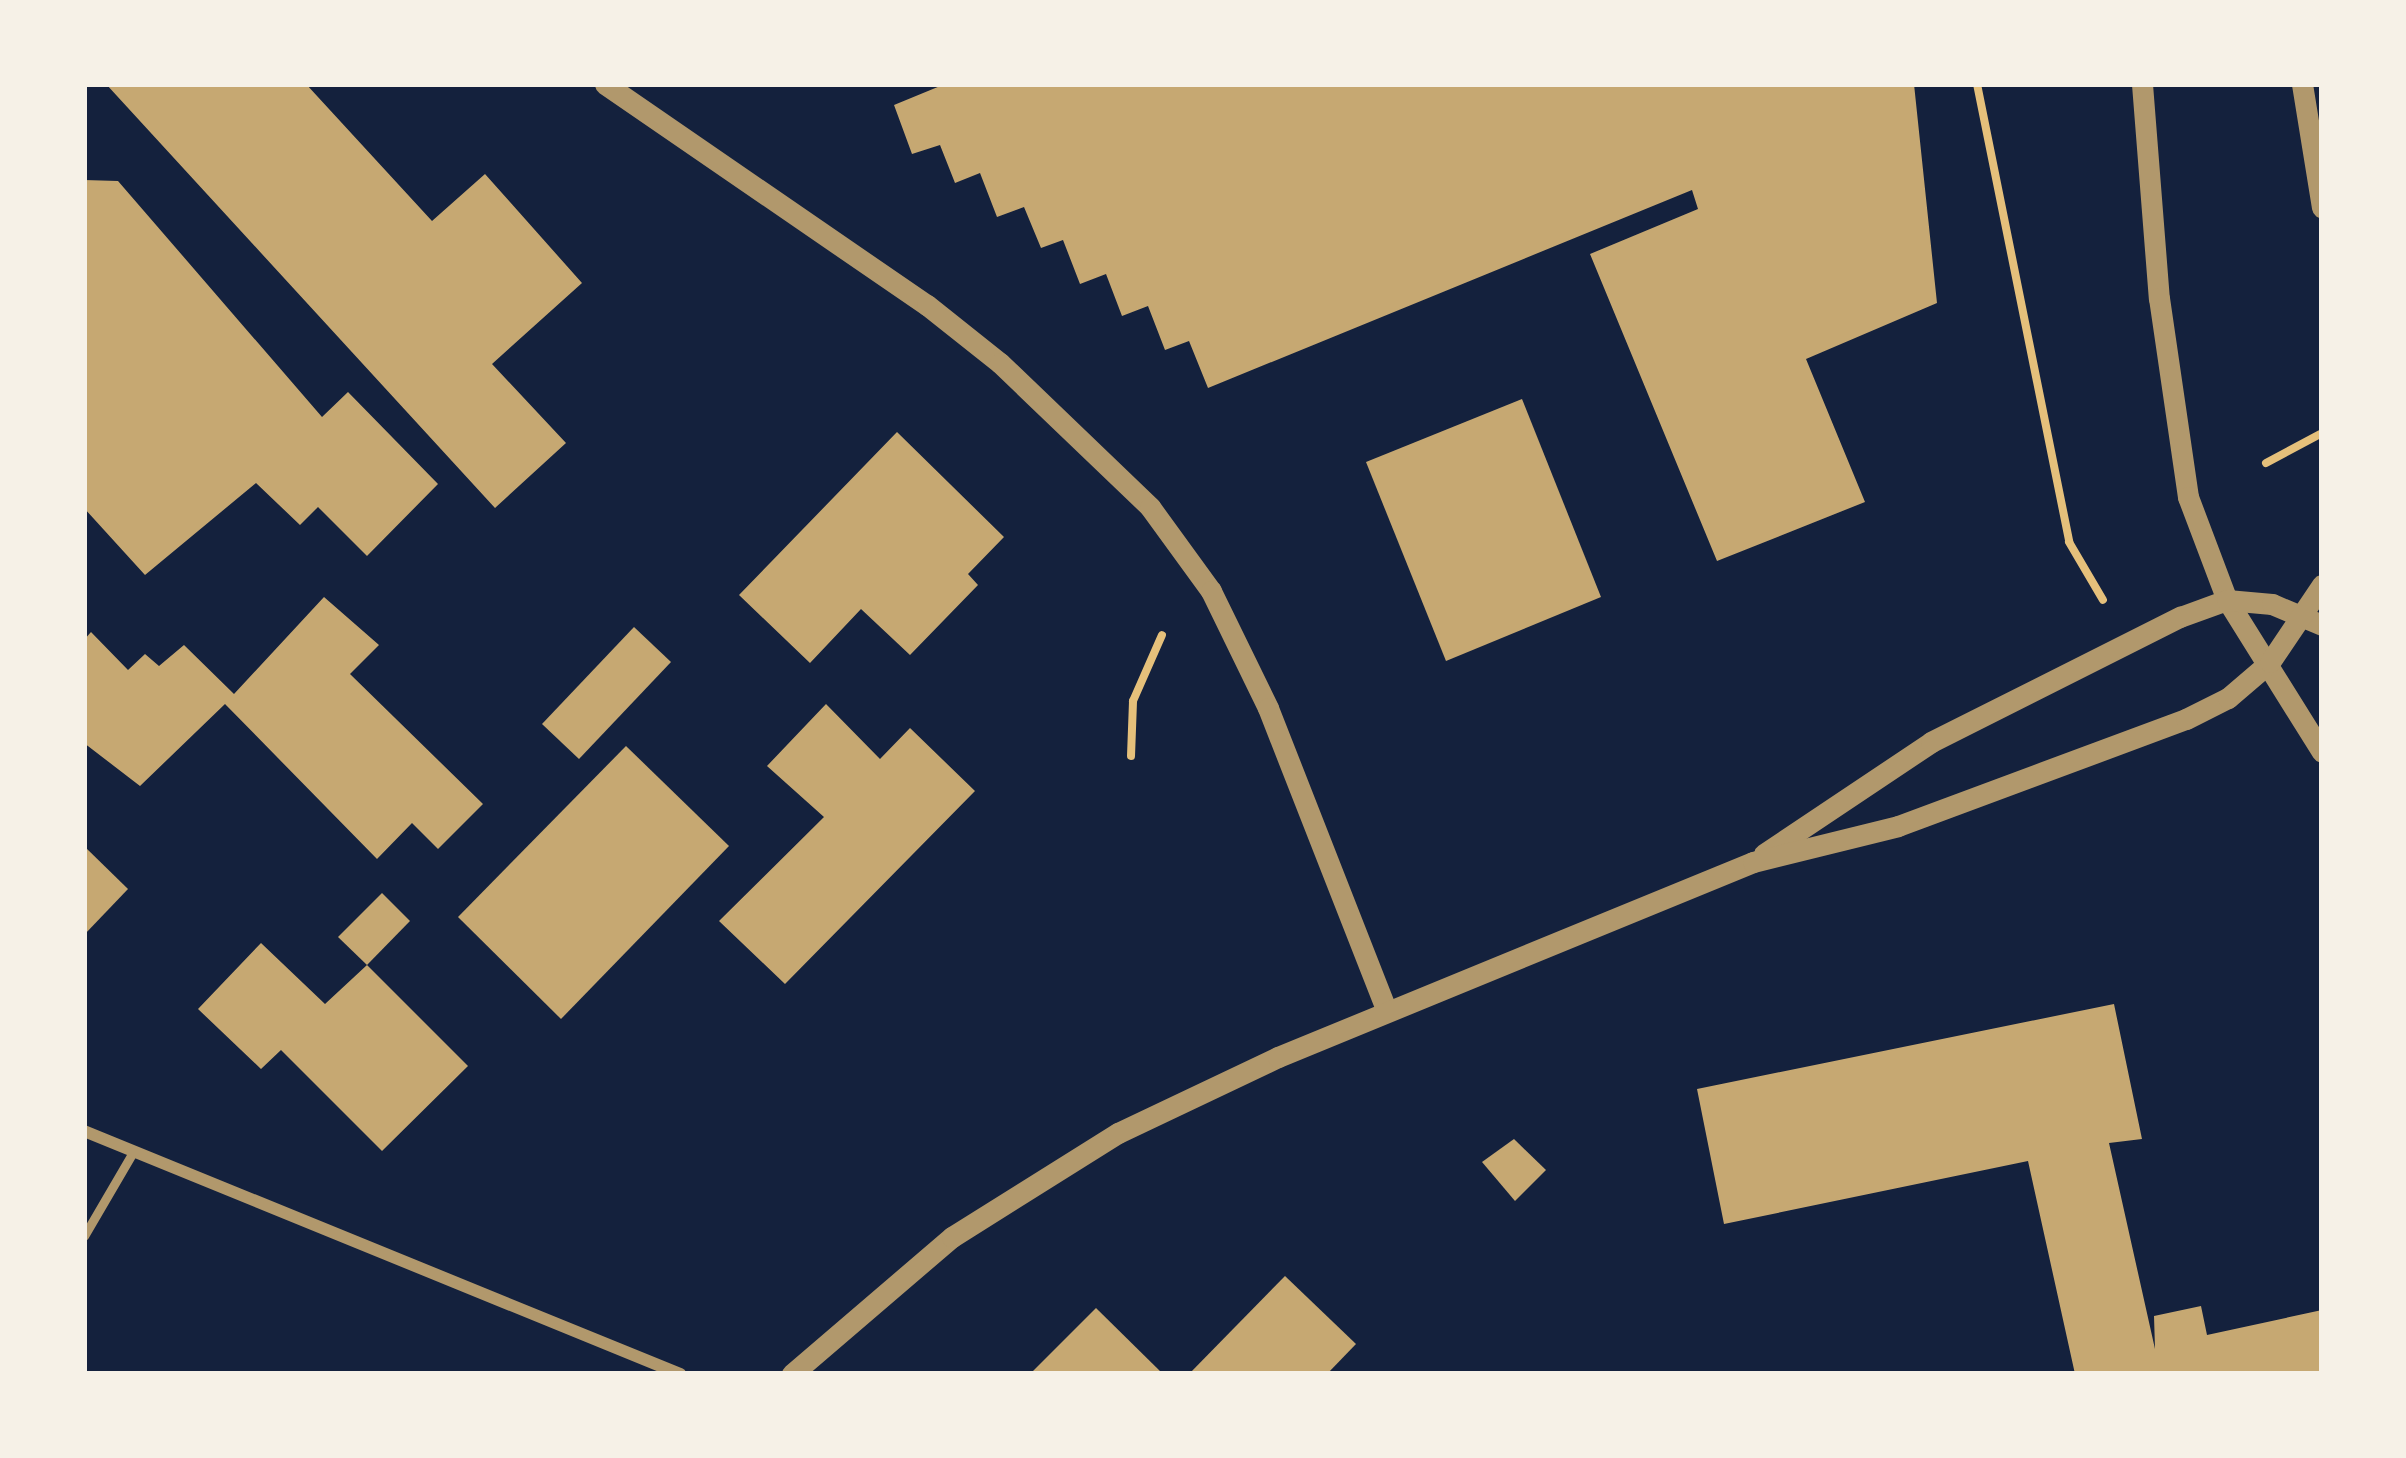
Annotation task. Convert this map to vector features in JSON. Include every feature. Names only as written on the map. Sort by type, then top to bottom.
[{"type":"street","points":[[605,84],[927,304],[1000,363],[1150,507],[1211,591],[1268,708],[1387,1011]]},
{"type":"street","points":[[2142,84],[2172,405],[2188,497],[2227,600],[2270,662],[2322,752]]},
{"type":"street","points":[[2302,84],[2322,207]]},
{"type":"street","points":[[792,1374],[897,1278],[1054,1169],[1202,1091],[1754,862],[1898,826],[2096,755],[2228,698],[2315,621],[2322,585]]},
{"type":"street","points":[[1754,862],[1930,742],[2132,638],[2227,600],[2315,621]]},
{"type":"street","points":[[84,1131],[680,1374]]},
{"type":"lane","points":[[84,1237],[133,1152]]},
{"type":"path","points":[[1977,84],[2069,542],[2109,612]]},
{"type":"path","points":[[2266,463],[2320,434]]},
{"type":"path","points":[[1131,756],[1133,700],[1162,635]]},
{"type":"building","points":[[106,84],[306,84],[432,221],[485,174],[582,283],[492,364],[566,443],[495,508]]},
{"type":"building","points":[[945,84],[1914,84],[1937,303],[1806,359],[1865,502],[1717,561],[1590,254],[1698,209],[1692,190],[1208,388],[1189,341],[1165,350],[1148,306],[1122,316],[1106,274],[1080,284],[1063,240],[1041,248],[1024,207],[997,217],[980,173],[955,183],[940,145],[912,154],[894,105]]},
{"type":"building","points":[[84,180],[118,181],[322,417],[348,392],[438,484],[367,556],[318,507],[300,525],[256,483],[145,575],[84,508]]},
{"type":"building","points":[[1522,399],[1601,597],[1446,661],[1366,462]]},
{"type":"building","points":[[897,432],[1004,537],[968,574],[978,585],[910,655],[861,609],[810,663],[739,595]]},
{"type":"building","points":[[324,597],[379,645],[350,674],[483,804],[438,849],[412,823],[377,859],[225,704],[140,786],[84,743],[84,640],[91,632],[128,670],[145,654],[159,666],[184,645],[234,694]]},
{"type":"building","points":[[634,627],[671,662],[579,759],[542,724]]},
{"type":"building","points":[[826,704],[880,759],[910,728],[975,791],[785,984],[719,921],[824,817],[767,766]]},
{"type":"building","points":[[626,746],[729,846],[561,1019],[458,917]]},
{"type":"building","points":[[84,846],[128,889],[84,935]]},
{"type":"building","points":[[382,893],[410,921],[367,965],[338,937]]},
{"type":"building","points":[[261,943],[325,1004],[367,965],[468,1066],[382,1151],[281,1050],[261,1069],[198,1009]]},
{"type":"building","points":[[2114,1004],[2142,1139],[2109,1143],[2155,1349],[2154,1316],[2201,1306],[2207,1335],[2322,1310],[2322,1374],[2075,1374],[2028,1161],[1724,1224],[1697,1089]]},
{"type":"building","points":[[1514,1139],[1546,1170],[1515,1201],[1482,1162]]},
{"type":"building","points":[[1285,1276],[1356,1344],[1327,1374],[1189,1374]]},
{"type":"building","points":[[1096,1308],[1163,1374],[1030,1374]]}]
